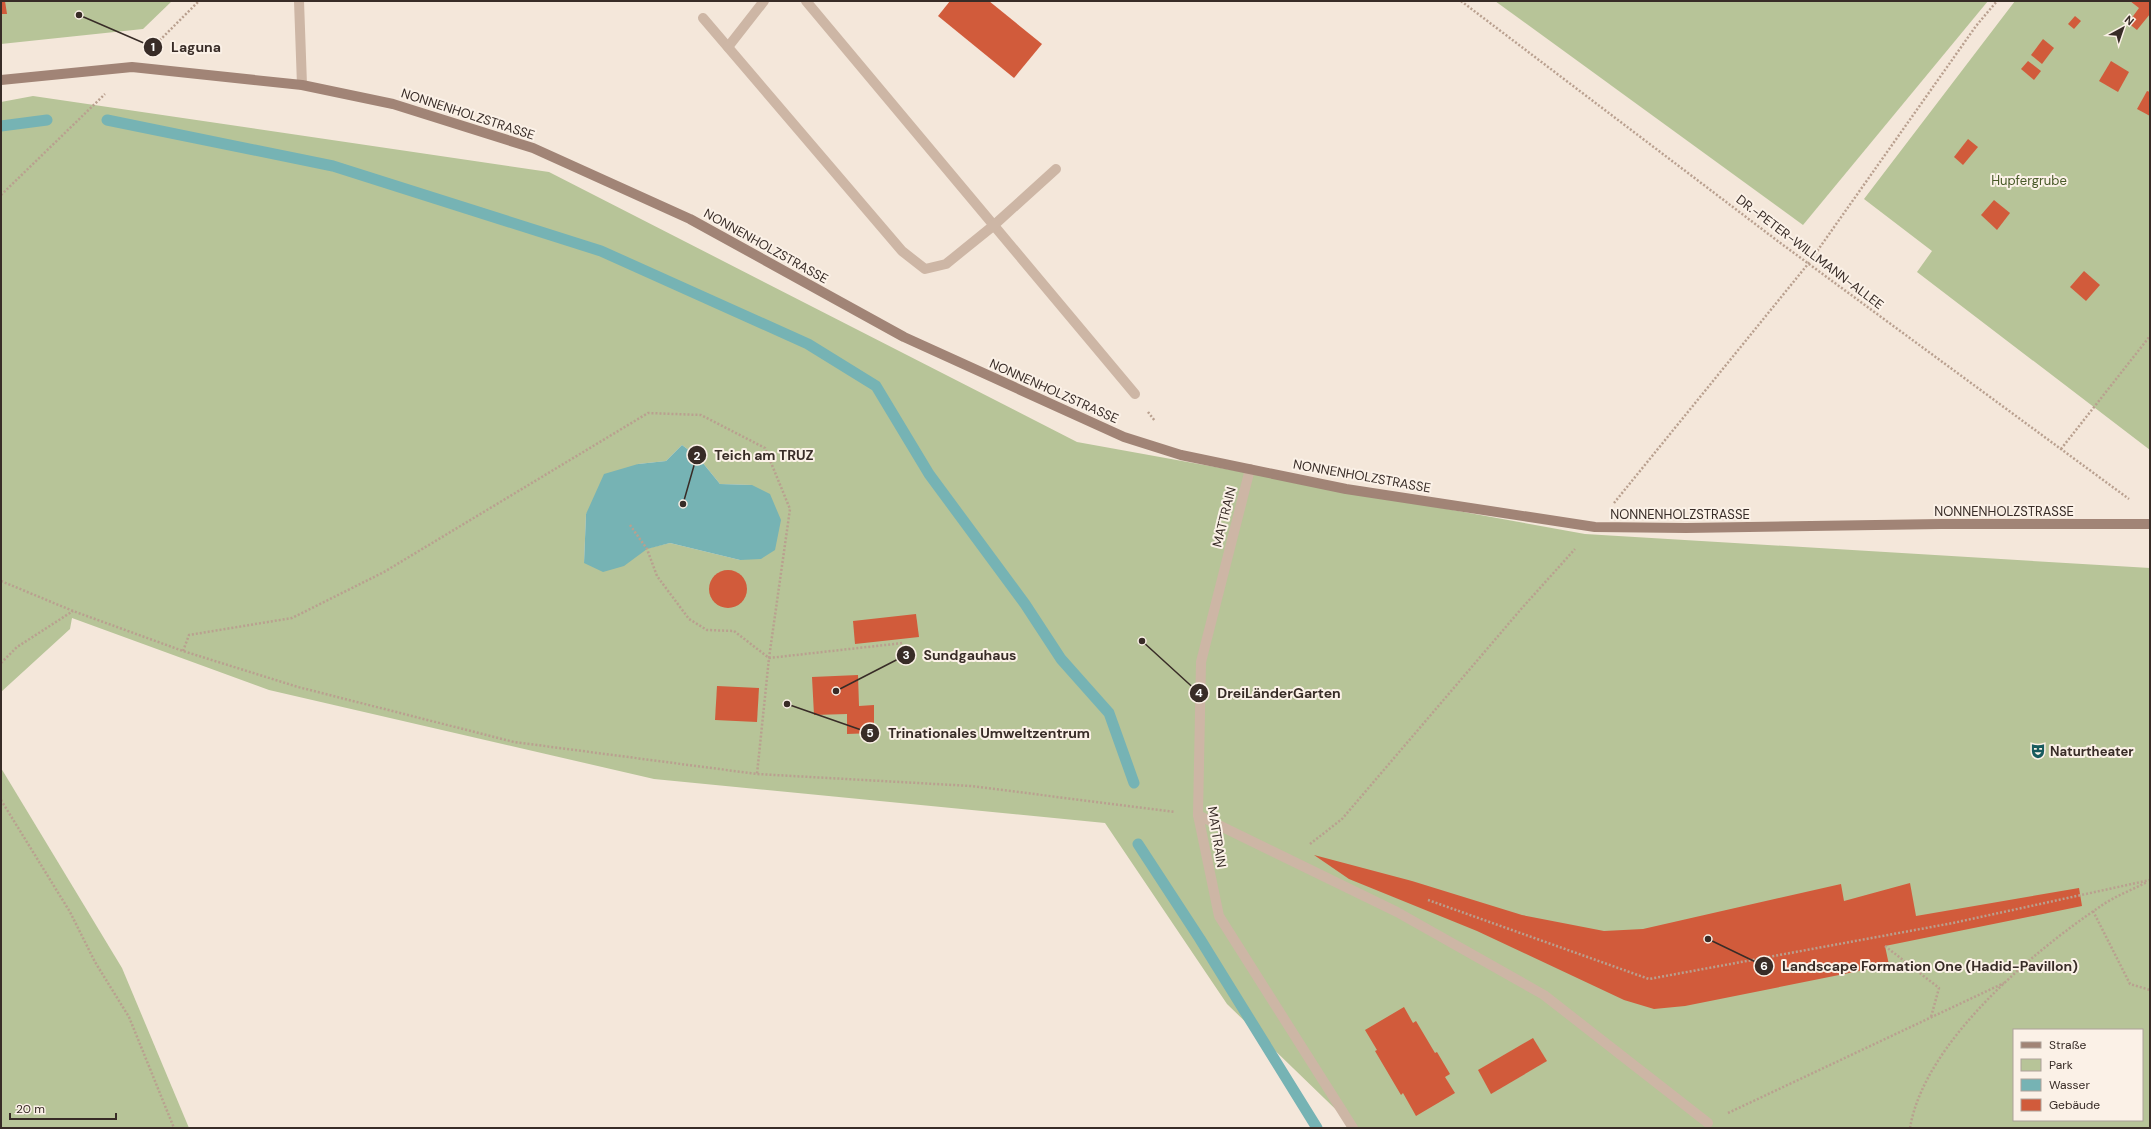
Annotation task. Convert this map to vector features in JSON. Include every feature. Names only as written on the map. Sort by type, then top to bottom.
[{"type":"street","points":[[299,1],[302,85]]},
{"type":"street","points":[[728,47],[764,1]]},
{"type":"street","points":[[806,1],[1135,394]]},
{"type":"street","points":[[703,18],[902,251],[925,269],[946,264],[993,226],[1056,169]]},
{"type":"street","name":"NONNENHOLZSTRASSE","points":[[1,80],[132,67],[302,85],[393,104],[533,148],[690,220],[904,337],[1124,437],[1181,455],[1346,488],[1595,527],[1686,528],[1941,524],[2150,524]]},
{"type":"street","name":"MATTRAIN","points":[[1250,469],[1201,662],[1198,815],[1218,916],[1353,1128]]},
{"type":"street","points":[[1198,815],[1397,912],[1544,995],[1708,1123]]},
{"type":"path","points":[[1,195],[199,1]]},
{"type":"path","name":"DR.-PETER-WILLMANN-ALLEE","points":[[1461,1],[1808,264],[2132,501]]},
{"type":"path","points":[[1289,859],[1342,819],[1516,614],[1595,527],[1808,264],[1976,26],[1997,1]]},
{"type":"path","points":[[2061,449],[2150,336]]},
{"type":"path","points":[[183,651],[189,635],[292,618],[384,572],[648,413],[701,415],[765,448],[790,509],[769,658],[757,774]]},
{"type":"path","points":[[630,524],[647,549],[657,576],[689,619],[707,630],[734,631],[769,658],[903,643]]},
{"type":"path","points":[[1,581],[73,611],[183,651],[298,687],[514,742],[757,774],[971,786],[1198,815]]},
{"type":"path","points":[[1,663],[17,647],[73,611]]},
{"type":"path","points":[[1,800],[70,912],[95,962],[128,1017],[174,1128]]},
{"type":"path","points":[[1425,899],[1649,980],[1953,923],[2150,880]]},
{"type":"path","points":[[1910,1128],[1913,1111],[1932,1067],[1955,1036],[2018,969],[2102,905],[2150,880]]},
{"type":"path","points":[[2093,912],[2130,984],[2150,990]]},
{"type":"path","points":[[1885,946],[1939,988],[1930,1018]]},
{"type":"path","points":[[1708,1123],[2006,982]]},
{"type":"green space","points":[[1,1],[172,1],[143,29],[1,44]]},
{"type":"green space","points":[[1495,1],[1988,1],[1803,225]]},
{"type":"green space","name":"Hupfergrube","points":[[2015,1],[2150,1],[2150,450],[1917,272],[1932,251],[1864,199]]},
{"type":"green space","points":[[33,96],[549,172],[1077,442],[1585,534],[2150,568],[2150,1128],[1355,1128],[1227,1004],[1105,823],[654,779],[269,690],[72,618],[70,629],[1,692],[1,102]],"holes":[[[682,445],[698,457],[720,484],[752,485],[740,560],[670,543],[584,563],[586,514],[638,464],[666,461]]]},
{"type":"green space","points":[[1,768],[122,968],[189,1128],[1,1128]]},
{"type":"water","points":[[682,445],[698,457],[720,484],[752,485],[770,494],[781,520],[775,550],[761,559],[740,560],[670,543],[647,549],[624,566],[603,572],[584,563],[586,514],[604,474],[638,464],[666,461]]},
{"type":"building","points":[[1,1],[5,1],[7,14],[1,14]]},
{"type":"building","points":[[950,1],[989,1],[1042,44],[1014,78],[938,16]]},
{"type":"building","points":[[2130,1],[2150,1],[2150,14],[2137,30],[2128,23],[2139,8]]},
{"type":"building","points":[[2075,16],[2081,21],[2074,29],[2068,24]]},
{"type":"building","points":[[2043,39],[2054,48],[2042,64],[2031,55]]},
{"type":"building","points":[[2028,61],[2041,71],[2034,80],[2021,69]]},
{"type":"building","points":[[2111,61],[2129,72],[2118,92],[2099,81]]},
{"type":"building","points":[[2147,91],[2150,92],[2150,116],[2137,109]]},
{"type":"building","points":[[1968,139],[1978,147],[1963,165],[1954,157]]},
{"type":"building","points":[[1994,200],[2010,213],[1997,230],[1981,215]]},
{"type":"building","points":[[2084,271],[2100,285],[2086,301],[2070,287]]},
{"type":"building","points":[[724,570],[732,570],[742,575],[746,582],[746,596],[742,603],[732,608],[724,608],[714,603],[712,600],[709,593],[709,585],[714,575],[717,573]]},
{"type":"building","points":[[916,614],[919,637],[855,644],[853,621]]},
{"type":"building","points":[[858,675],[859,706],[874,705],[874,733],[847,734],[847,714],[814,715],[812,677]]},
{"type":"building","points":[[717,686],[759,688],[757,722],[715,720]]},
{"type":"building","points":[[1314,855],[1412,881],[1522,915],[1604,931],[1643,929],[1841,884],[1844,901],[1910,883],[1916,916],[2079,888],[2082,906],[1885,946],[1889,965],[1685,1006],[1654,1009],[1624,1000],[1477,931],[1349,879]]},
{"type":"building","points":[[1404,1007],[1413,1023],[1416,1021],[1435,1053],[1437,1052],[1450,1074],[1445,1077],[1455,1093],[1416,1116],[1403,1093],[1401,1095],[1375,1051],[1377,1050],[1365,1030]]},
{"type":"building","points":[[1533,1038],[1547,1061],[1491,1094],[1478,1070]]},
{"type":"waterway","points":[[1,126],[47,120]]},
{"type":"waterway","points":[[107,120],[333,166],[601,251],[808,344],[876,386],[929,474],[1025,604],[1061,659],[1109,713],[1134,783]]},
{"type":"waterway","points":[[1138,844],[1200,939],[1317,1128]]},
{"type":"place","name":"Laguna","points":[[79,15]]},
{"type":"place","name":"Teich am TRUZ","points":[[683,504]]},
{"type":"place","name":"DreiLänderGarten","points":[[1142,641]]},
{"type":"place","name":"Sundgauhaus","points":[[836,691]]},
{"type":"place","name":"Trinationales Umweltzentrum","points":[[787,704]]},
{"type":"place","name":"Naturtheater","points":[[2038,751]]},
{"type":"place","name":"Landscape Formation One (Hadid-Pavillon)","points":[[1708,939]]}]
